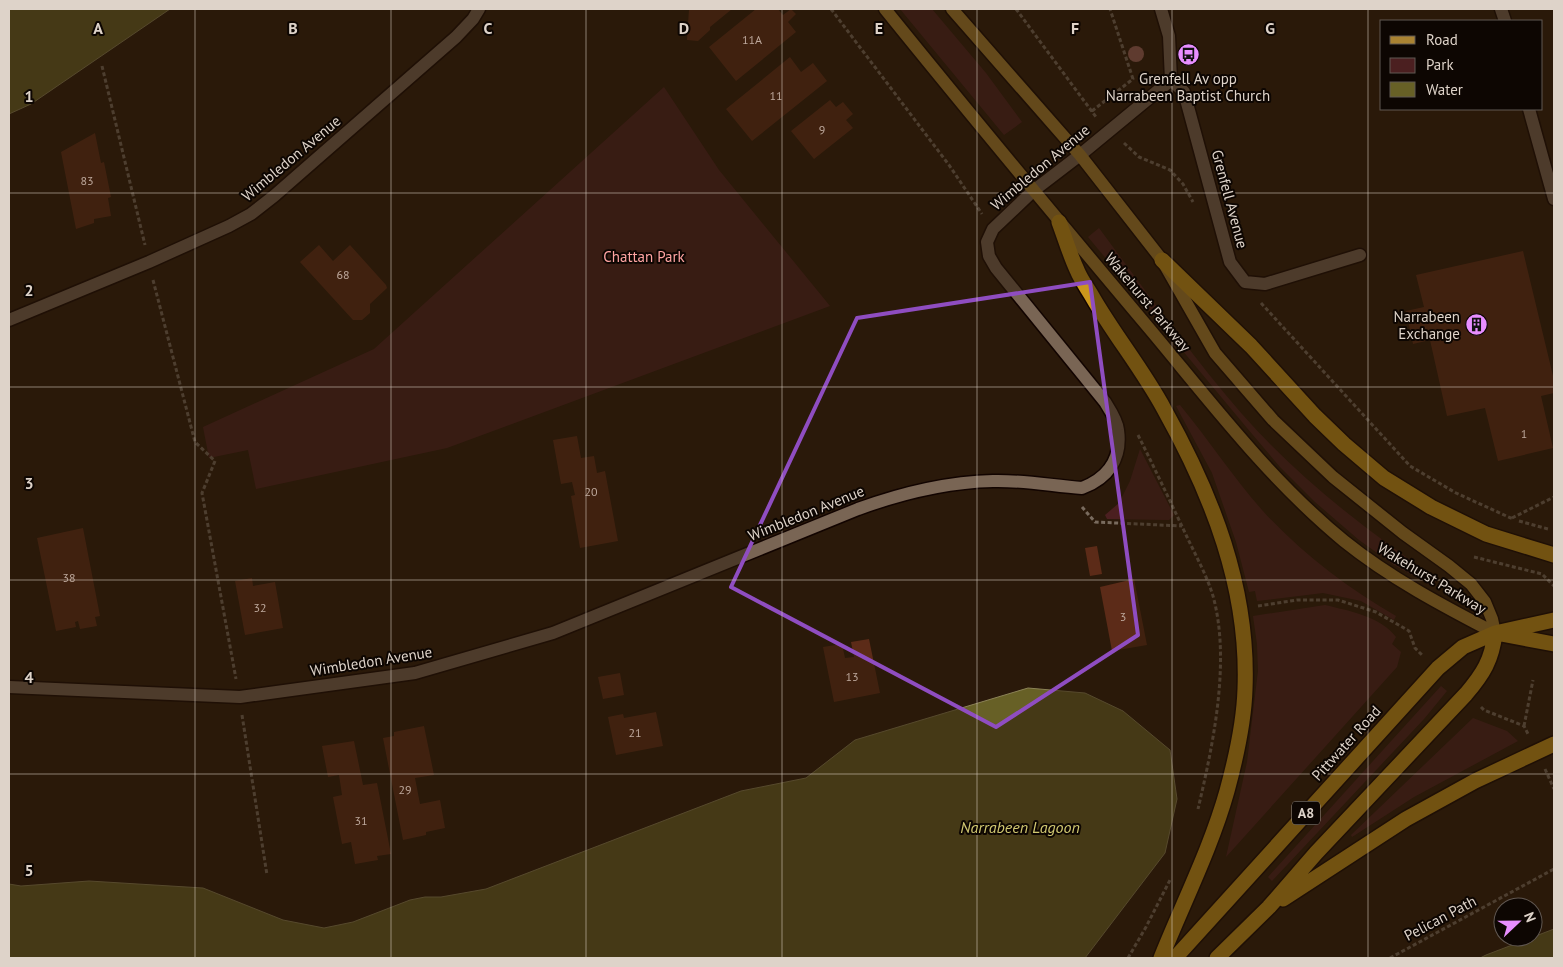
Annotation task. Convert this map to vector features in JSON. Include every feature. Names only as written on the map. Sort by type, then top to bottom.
[{"type":"highway","points":[[1059,222],[1077,271],[1108,323],[1158,397],[1188,451],[1209,498],[1226,546],[1241,608],[1245,644],[1245,690],[1240,733],[1227,792],[1212,836],[1161,958]]},
{"type":"highway","points":[[1162,260],[1251,346],[1315,416],[1384,478],[1431,507],[1486,534],[1554,554]]},
{"type":"highway","name":"Pittwater Road","points":[[1175,958],[1428,678],[1464,647],[1495,633],[1554,620]]},
{"type":"highway","points":[[1495,633],[1554,644]]},
{"type":"highway","name":"A8","points":[[1217,958],[1269,907],[1472,687],[1485,669],[1490,658],[1495,633]]},
{"type":"highway","name":"A8","points":[[1269,907],[1406,819],[1475,781],[1554,744]]},
{"type":"main road","name":"Wakehurst Parkway","points":[[885,9],[1033,191],[1268,470],[1319,520],[1375,564],[1434,602],[1495,633]]},
{"type":"main road","name":"Wakehurst Parkway","points":[[952,9],[1080,155],[1162,260],[1216,353],[1273,420],[1333,477],[1403,534],[1471,584],[1485,602],[1495,633]]},
{"type":"street","name":"Wimbledon Avenue","points":[[9,320],[149,262],[251,214],[456,37],[473,19],[479,9]]},
{"type":"street","points":[[1161,9],[1169,36],[1171,80]]},
{"type":"street","name":"Wimbledon Avenue","points":[[9,687],[240,698],[415,673],[553,633],[886,499],[948,484],[995,481],[1082,488],[1095,483],[1106,475],[1114,461],[1118,430],[1113,415],[1105,402],[996,268],[989,256],[987,242],[993,229],[1033,191],[1171,80]]},
{"type":"street","name":"Grenfell Avenue","points":[[1171,80],[1184,92],[1230,262],[1244,282],[1265,284],[1360,255]]},
{"type":"street","points":[[1529,110],[1554,199]]},
{"type":"path","points":[[1092,111],[1133,79],[1110,9]]},
{"type":"path","points":[[102,66],[195,442],[215,461],[202,493],[240,698],[267,875]]},
{"type":"path","points":[[1065,487],[1094,522],[1182,526]]},
{"type":"path","points":[[1511,519],[1554,497]]},
{"type":"path","points":[[1474,557],[1542,574],[1554,586]]},
{"type":"path","points":[[1255,606],[1298,600],[1338,600],[1376,612],[1409,631],[1415,648]]},
{"type":"path","points":[[1524,726],[1532,680]]},
{"type":"path","name":"Pelican Path","points":[[1390,958],[1554,869]]},
{"type":"highlighted area","points":[[1090,282],[1138,635],[996,727],[731,587],[857,318]]},
{"type":"green space","points":[[900,9],[932,9],[986,73],[1022,122],[1004,135]]},
{"type":"green space","name":"Chattan Park","points":[[664,87],[719,170],[830,306],[447,448],[256,489],[248,450],[209,458],[203,427],[374,349]]},
{"type":"green space","points":[[1099,228],[1205,369],[1264,438],[1335,503],[1385,542],[1438,579],[1432,586],[1394,565],[1359,540],[1315,502],[1280,467],[1088,237]]},
{"type":"green space","points":[[1180,405],[1262,510],[1308,555],[1360,594],[1396,616],[1394,620],[1361,601],[1323,593],[1257,601],[1255,591],[1249,592],[1236,542],[1212,473],[1176,406]]},
{"type":"green space","points":[[1140,449],[1174,515],[1169,520],[1107,519],[1105,515],[1119,503],[1130,481]]},
{"type":"green space","points":[[1325,605],[1364,615],[1382,624],[1389,630],[1396,637],[1392,644],[1401,652],[1397,667],[1226,857],[1247,762],[1258,671],[1253,616]]},
{"type":"green space","points":[[1441,686],[1447,691],[1424,719],[1272,881],[1268,877]]},
{"type":"green space","points":[[1473,718],[1507,731],[1518,741],[1414,797],[1352,837],[1351,835]]},
{"type":"water","points":[[9,9],[170,9],[31,104],[9,114]]},
{"type":"water","name":"Narrabeen Lagoon","points":[[1028,688],[1085,693],[1123,711],[1170,750],[1177,799],[1165,853],[1085,958],[9,958],[9,884],[21,886],[89,881],[203,888],[283,920],[324,928],[353,922],[410,900],[486,889],[741,791],[806,778],[855,740]]},
{"type":"water","points":[[1554,929],[1554,958],[1480,958],[1507,947],[1543,947],[1543,933]]},
{"type":"building","points":[[689,9],[732,9],[710,27],[710,30],[698,41],[687,40]]},
{"type":"building","points":[[756,9],[778,9],[783,15],[791,9],[796,14],[788,22],[796,32],[736,81],[709,47]]},
{"type":"building","points":[[790,57],[801,72],[813,63],[827,81],[752,141],[726,109]]},
{"type":"building","points":[[830,100],[836,107],[843,102],[853,114],[846,120],[853,128],[814,159],[791,131]]},
{"type":"building","points":[[95,133],[101,163],[104,162],[111,197],[108,198],[111,216],[94,219],[94,223],[76,229],[61,152]]},
{"type":"building","points":[[319,245],[333,261],[350,245],[386,285],[387,288],[370,304],[370,313],[362,320],[353,320],[300,262]]},
{"type":"building","name":"Narrabeen Exchange","points":[[1523,251],[1554,380],[1554,393],[1541,396],[1553,448],[1498,461],[1485,408],[1447,416],[1430,340],[1413,344],[1406,311],[1424,307],[1416,275]]},
{"type":"building","points":[[577,436],[581,458],[594,456],[597,473],[605,471],[618,541],[580,548],[571,496],[575,495],[572,482],[561,484],[553,440]]},
{"type":"building","points":[[83,528],[100,616],[95,617],[97,626],[80,629],[78,621],[75,622],[76,627],[56,631],[37,538]]},
{"type":"building","points":[[1097,546],[1102,574],[1090,576],[1085,548]]},
{"type":"building","points":[[252,578],[253,586],[275,582],[283,628],[245,635],[235,581]]},
{"type":"building","points":[[1134,579],[1147,645],[1112,651],[1100,587]]},
{"type":"building","points":[[869,639],[880,693],[834,702],[823,647],[842,644],[845,658],[854,657],[851,642]]},
{"type":"building","points":[[620,673],[624,695],[603,699],[598,677]]},
{"type":"building","points":[[656,712],[663,746],[616,755],[608,717],[623,714],[624,718]]},
{"type":"building","points":[[424,726],[434,775],[415,778],[420,804],[440,800],[445,828],[426,832],[426,835],[403,840],[383,738],[394,736],[394,732]]},
{"type":"building","points":[[354,741],[363,785],[377,783],[391,854],[377,856],[378,860],[355,864],[351,842],[342,844],[333,797],[342,795],[339,775],[328,777],[322,746]]},
{"type":"place","name":"Grenfell Av opp Narrabeen Baptist Church","points":[[1188,55]]},
{"type":"place","name":"Narrabeen Exchange","points":[[1476,325]]}]
